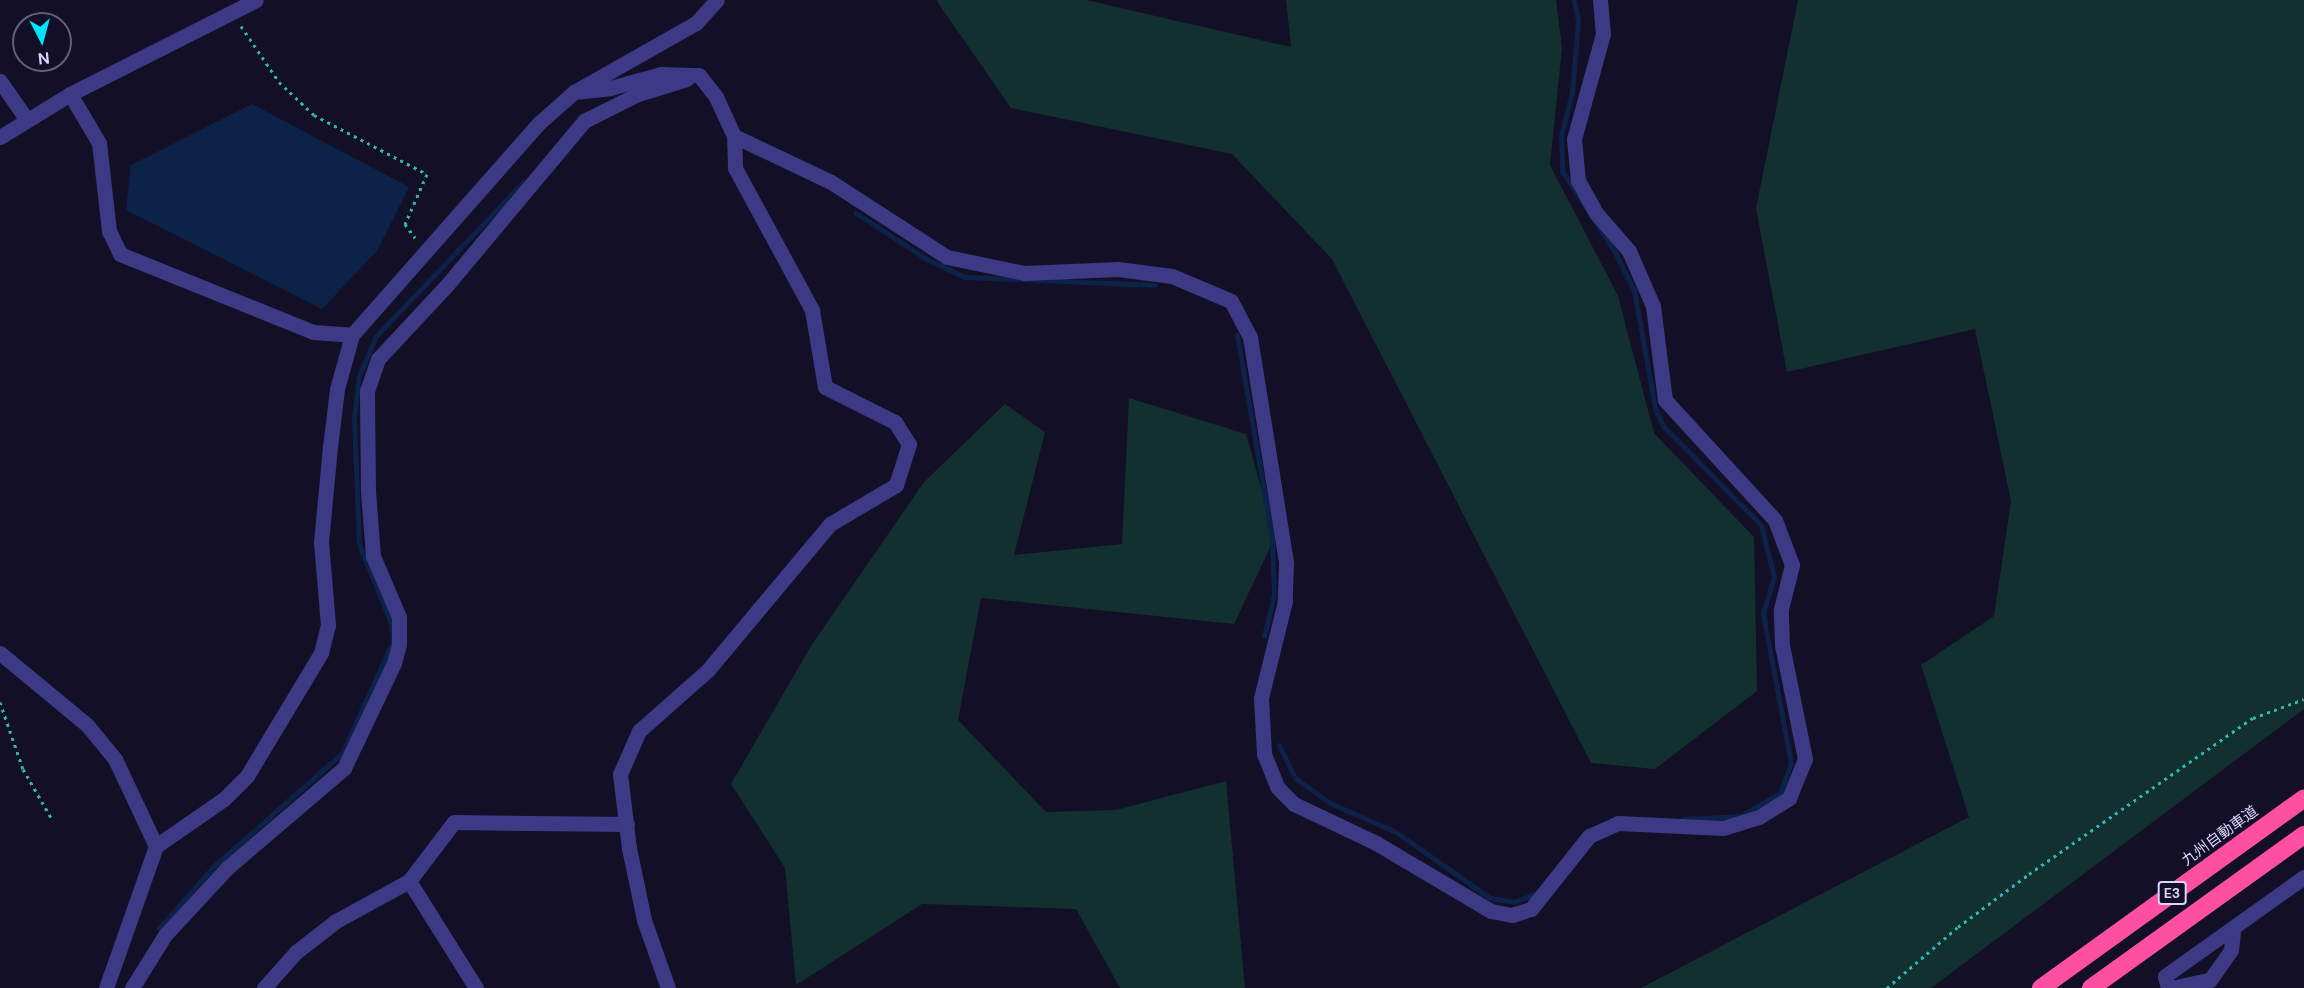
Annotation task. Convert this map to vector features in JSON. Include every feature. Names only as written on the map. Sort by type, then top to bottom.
[{"type":"highway","name":"九州自動車道","points":[[2041,988],[2304,798]]},
{"type":"highway","name":"E3","points":[[2091,988],[2304,835]]},
{"type":"street","points":[[0,136],[70,94],[235,13],[256,0]]},
{"type":"street","points":[[106,988],[156,846],[224,799],[247,776],[321,653],[328,625],[321,542],[326,479],[337,389],[352,335],[431,250],[539,123],[574,92],[664,44],[696,23],[717,0]]},
{"type":"street","points":[[734,136],[831,182],[947,257],[1024,273],[1118,268],[1172,276],[1231,300],[1250,337],[1286,563],[1285,601],[1262,698],[1264,754],[1277,787],[1294,804],[1376,843],[1491,911],[1512,915],[1531,909],[1589,836],[1618,823],[1723,828],[1759,817],[1789,798],[1805,759],[1782,645],[1781,609],[1792,565],[1775,520],[1690,432],[1665,400],[1653,306],[1629,251],[1596,213],[1578,181],[1574,139],[1603,34],[1600,0]]},
{"type":"street","points":[[574,92],[610,88],[661,74],[699,75]]},
{"type":"street","points":[[668,988],[644,920],[620,774],[639,731],[708,670],[830,524],[896,485],[909,444],[895,422],[825,387],[812,310],[735,168],[734,136],[716,97],[699,75]]},
{"type":"street","points":[[132,988],[165,935],[227,868],[344,768],[394,663],[399,644],[399,617],[373,556],[368,491],[367,391],[378,359],[447,285],[584,121],[638,94],[699,75]]},
{"type":"street","points":[[0,81],[27,120]]},
{"type":"street","points":[[70,94],[99,142],[109,231],[120,254],[313,332],[352,335]]},
{"type":"street","points":[[0,653],[87,725],[115,759],[156,846]]},
{"type":"street","points":[[264,988],[296,952],[336,921],[409,881],[454,822],[627,824]]},
{"type":"street","points":[[2233,931],[2231,950],[2210,980],[2170,988],[2165,976],[2233,931],[2304,877]]},
{"type":"street","points":[[409,881],[476,988]]},
{"type":"path","points":[[235,13],[250,43],[279,82],[314,115],[426,174],[405,224],[410,234],[431,250]]},
{"type":"path","points":[[1887,988],[2020,881],[2253,718],[2304,699]]},
{"type":"path","points":[[0,702],[22,769],[53,820]]},
{"type":"green space","points":[[936,0],[1086,0],[1291,47],[1286,0],[1556,0],[1562,48],[1550,165],[1618,296],[1654,433],[1754,537],[1757,691],[1655,769],[1591,763],[1332,259],[1232,154],[1011,108]]},
{"type":"green space","points":[[1798,0],[2304,0],[2304,709],[1931,988],[1641,988],[1969,817],[1921,665],[1994,616],[2011,501],[1975,329],[1787,372],[1756,208]]},
{"type":"green space","points":[[1129,398],[1246,434],[1275,537],[1234,624],[981,598],[958,720],[1046,812],[1116,810],[1226,781],[1245,988],[1120,988],[1076,909],[922,904],[796,985],[785,868],[731,784],[811,646],[924,482],[1005,404],[1045,432],[1014,555],[1122,544]]},
{"type":"water","points":[[252,104],[409,187],[377,251],[322,309],[126,210],[131,165]]},
{"type":"waterway","points":[[1574,0],[1578,21],[1572,92],[1561,135],[1562,171],[1615,252],[1634,290],[1655,408],[1663,426],[1761,525],[1774,577],[1763,614],[1791,763],[1780,793],[1740,816],[1683,819]]},
{"type":"waterway","points":[[159,928],[214,866],[342,753],[393,641],[391,623],[359,544],[354,418],[359,376],[376,336],[524,181]]},
{"type":"waterway","points":[[856,213],[925,258],[965,277],[1155,285]]},
{"type":"waterway","points":[[1237,335],[1272,537],[1274,595],[1264,636]]},
{"type":"waterway","points":[[1279,745],[1295,778],[1330,803],[1396,832],[1490,898],[1514,902],[1538,893]]}]
